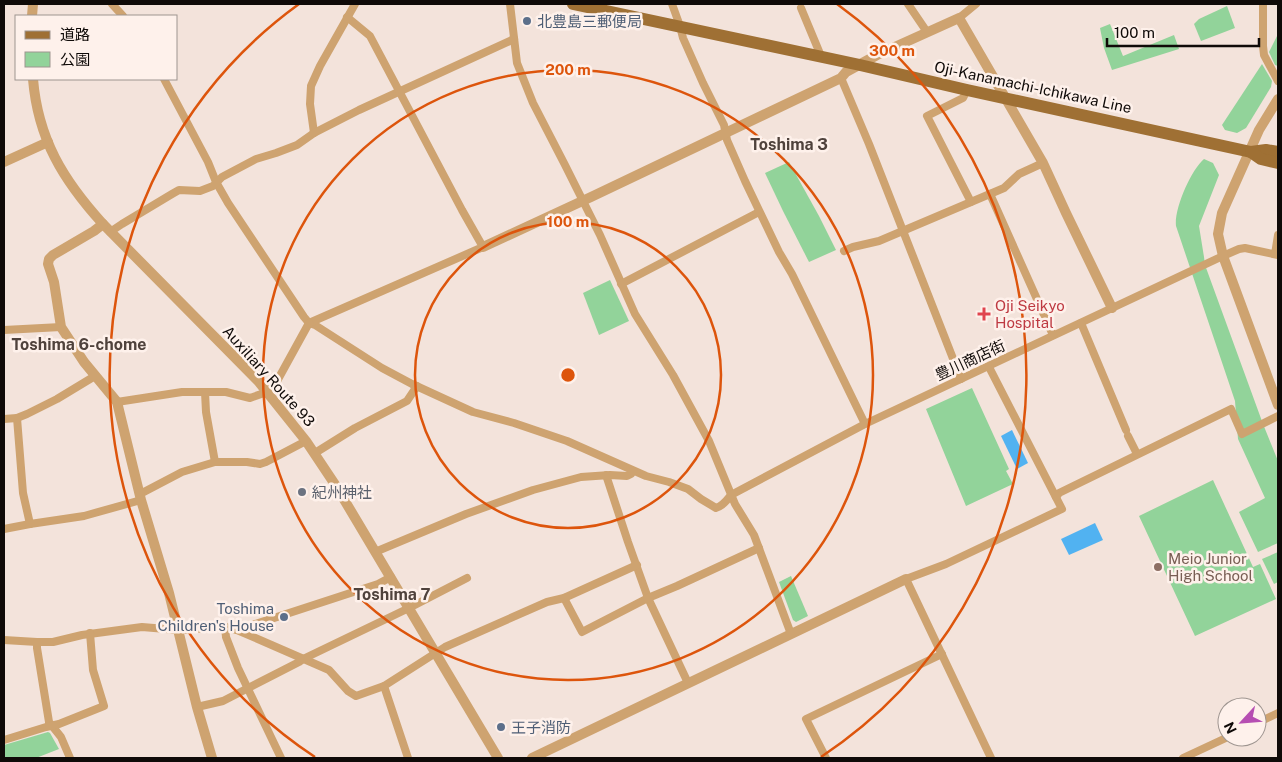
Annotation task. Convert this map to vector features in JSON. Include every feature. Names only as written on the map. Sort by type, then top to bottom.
[{"type":"main road","name":"Oji-Kanamachi-Ichikawa Line","points":[[573,4],[821,56],[1005,99],[1251,152]]},
{"type":"main road","points":[[1251,152],[1266,150],[1278,152]]},
{"type":"main road","points":[[1251,152],[1261,159],[1278,163]]},
{"type":"street","points":[[112,4],[122,15]]},
{"type":"street","points":[[314,133],[310,104],[311,86],[320,66],[355,4]]},
{"type":"street","points":[[510,4],[517,63],[532,103],[600,235],[638,320],[673,375],[709,441],[735,504],[750,527],[759,548],[791,634]]},
{"type":"street","points":[[672,4],[683,38],[724,125],[727,140],[759,212],[792,274],[865,424]]},
{"type":"street","points":[[908,4],[927,32]]},
{"type":"street","points":[[117,402],[182,392],[226,392],[250,398],[267,392],[276,383],[309,323],[583,201],[840,78],[846,72],[877,55],[959,18],[976,4]]},
{"type":"street","points":[[1263,4],[1264,55],[1278,82]]},
{"type":"street","points":[[801,8],[821,56]]},
{"type":"street","points":[[347,17],[370,36],[462,210],[484,246]]},
{"type":"street","points":[[959,18],[1043,162],[1112,308]]},
{"type":"street","points":[[212,758],[117,402],[84,362],[61,327],[54,282],[48,264],[49,258],[94,231],[122,224],[179,190],[200,191],[213,186],[222,177],[256,159],[276,154],[297,145],[314,133],[399,91],[514,39]]},
{"type":"street","points":[[840,78],[870,144],[961,379]]},
{"type":"street","name":"Auxiliary Route 93","points":[[33,80],[34,96],[42,128],[56,161],[69,182],[87,207],[106,228],[267,392],[306,441],[336,486],[498,758]]},
{"type":"street","points":[[165,80],[228,203],[293,302],[309,323],[382,368],[473,412],[514,423],[567,441],[633,470],[627,476],[606,475],[581,478],[533,490],[466,514],[375,552]]},
{"type":"street","points":[[967,90],[963,98],[927,116],[971,202]]},
{"type":"street","points":[[1278,101],[1260,130],[1222,214],[1218,234],[1223,256],[1276,392],[1278,405]]},
{"type":"street","points":[[4,162],[48,142]]},
{"type":"street","points":[[844,251],[879,241],[1004,188],[1019,174],[1043,162]]},
{"type":"street","points":[[990,194],[1053,335]]},
{"type":"street","points":[[621,284],[759,212]]},
{"type":"street","points":[[1276,255],[1278,235]]},
{"type":"street","name":"豊川商店街","points":[[633,470],[688,489],[716,508],[719,507],[731,495],[865,424],[1223,256],[1246,248],[1276,255]]},
{"type":"street","points":[[1081,323],[1137,454]]},
{"type":"street","points":[[4,330],[61,327]]},
{"type":"street","points":[[532,758],[906,579],[946,564],[1062,509],[989,366]]},
{"type":"street","points":[[4,419],[17,418],[28,414],[95,376]]},
{"type":"street","points":[[314,453],[355,428],[407,402],[417,386]]},
{"type":"street","points":[[205,392],[206,412],[215,462]]},
{"type":"street","points":[[1056,497],[1059,493],[1232,409],[1242,434],[1278,416]]},
{"type":"street","points":[[17,418],[23,493],[30,524]]},
{"type":"street","points":[[4,529],[84,516],[141,497],[182,472],[215,462],[260,464],[306,441]]},
{"type":"street","points":[[606,475],[648,598],[688,683]]},
{"type":"street","points":[[564,598],[582,632],[648,598],[759,548]]},
{"type":"street","points":[[4,640],[53,642],[90,633],[142,627],[178,630],[225,627],[237,630],[329,670],[348,691],[356,696],[384,686],[445,647],[547,602],[564,598],[636,565]]},
{"type":"street","points":[[237,630],[378,584],[391,577]]},
{"type":"street","points":[[197,707],[223,701],[467,578]]},
{"type":"street","points":[[906,579],[991,758]]},
{"type":"street","points":[[225,627],[226,637],[247,688],[281,758]]},
{"type":"street","points":[[4,740],[46,726],[52,726],[104,706],[93,670],[90,633]]},
{"type":"street","points":[[37,642],[49,722],[61,737],[70,758]]},
{"type":"street","points":[[826,758],[806,719],[942,654]]},
{"type":"street","points":[[384,686],[408,758]]},
{"type":"street","points":[[1183,758],[1217,742]]},
{"type":"green space","points":[[1227,6],[1235,28],[1201,41],[1194,24],[1199,19]]},
{"type":"green space","points":[[1110,24],[1123,56],[1174,35],[1179,49],[1112,70],[1104,48],[1100,28]]},
{"type":"green space","points":[[1278,34],[1278,66],[1275,65],[1269,52]]},
{"type":"green space","points":[[1262,64],[1272,81],[1271,87],[1246,128],[1237,133],[1225,130],[1222,125]]},
{"type":"green space","points":[[1204,159],[1213,163],[1219,175],[1199,226],[1205,265],[1278,461],[1278,543],[1258,552],[1239,512],[1265,498],[1238,439],[1235,401],[1176,226],[1178,210],[1184,190]]},
{"type":"green space","points":[[789,162],[836,250],[809,262],[765,173]]},
{"type":"green space","points":[[610,280],[629,321],[599,335],[583,293]]},
{"type":"green space","points":[[972,388],[1009,469],[1006,471],[1013,484],[966,506],[926,409]]},
{"type":"green space","points":[[1213,480],[1253,567],[1260,564],[1276,599],[1195,636],[1139,516]]},
{"type":"green space","points":[[1278,552],[1278,582],[1274,584],[1262,559]]},
{"type":"green space","points":[[791,576],[808,616],[796,622],[793,620],[779,582]]},
{"type":"green space","points":[[48,732],[59,749],[36,758],[4,758],[4,745]]},
{"type":"water","points":[[1012,430],[1028,463],[1017,469],[1001,436]]},
{"type":"water","points":[[1095,523],[1103,540],[1069,555],[1061,539]]},
{"type":"place","name":"北豊島三郵便局","points":[[527,21]]},
{"type":"place","name":"Oji Seikyo Hospital","points":[[984,314]]},
{"type":"place","name":"紀州神社","points":[[302,492]]},
{"type":"place","name":"Meio Junior High School","points":[[1158,567]]},
{"type":"place","name":"Toshima Children's House","points":[[284,617]]},
{"type":"place","name":"王子消防","points":[[501,727]]},
{"type":"district","name":"Toshima 3","points":[[789,144]]},
{"type":"district","name":"Toshima 6-chome","points":[[79,344]]},
{"type":"district","name":"Toshima 7","points":[[392,594]]}]
